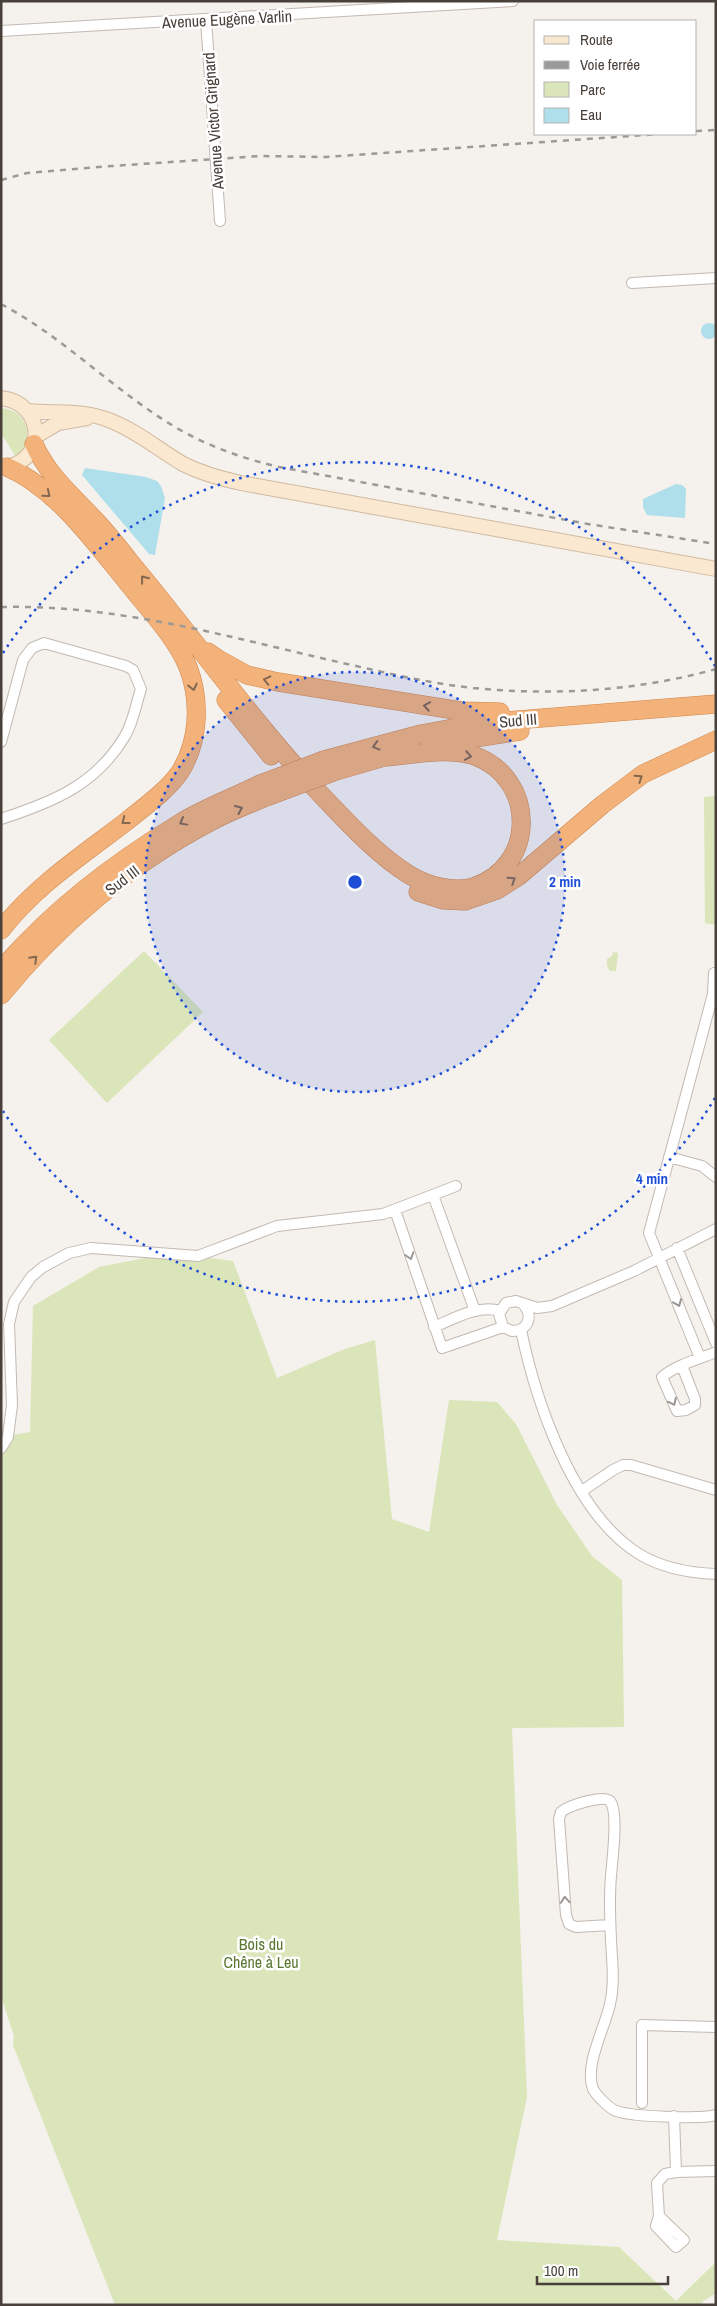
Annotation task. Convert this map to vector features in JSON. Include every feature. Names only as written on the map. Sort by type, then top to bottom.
[{"type":"highway","points":[[35,440],[42,461],[54,478],[98,523],[314,787],[369,843],[408,875],[435,886],[456,889],[473,887],[490,879],[504,868],[514,853],[520,839],[523,822],[521,806],[514,790],[499,771],[475,756],[448,752],[385,757]]},
{"type":"highway","points":[[1,930],[47,883],[152,801],[179,774],[192,750],[196,714],[194,690],[184,661],[153,614],[77,522],[27,478],[4,467]]},
{"type":"highway","points":[[153,614],[173,633],[282,769],[342,830],[379,866],[418,892],[443,900],[465,901],[496,890],[519,876],[602,805],[643,774],[716,740]]},
{"type":"highway","points":[[174,618],[218,660],[247,675],[278,682],[461,711],[529,712],[545,718]]},
{"type":"highway","name":"Sud III","points":[[328,766],[421,734],[480,723],[716,704]]},
{"type":"highway","name":"Sud III","points":[[328,766],[385,757],[430,745],[518,731],[716,716]]},
{"type":"highway","points":[[262,791],[328,766]]},
{"type":"highway","name":"Sud III","points":[[1,970],[62,908],[113,868],[181,822],[262,791]]},
{"type":"highway","name":"Sud III","points":[[1,995],[71,922],[111,887],[155,855],[262,791]]},
{"type":"street","name":"Avenue Eugène Varlin","points":[[1,31],[513,1]]},
{"type":"street","name":"Avenue Victor Grignard","points":[[206,20],[220,221]]},
{"type":"street","points":[[632,283],[716,278]]},
{"type":"street","points":[[5,396],[28,410],[47,413],[79,412],[112,421],[152,443],[183,464],[228,480],[716,569]]},
{"type":"street","points":[[28,410],[34,420],[35,440]]},
{"type":"street","points":[[4,467],[25,459],[35,440],[58,423],[97,416]]},
{"type":"street","points":[[1,742],[23,660],[32,648],[44,643],[126,666],[133,670],[141,689],[126,735],[104,764],[90,779],[55,800],[1,819]]},
{"type":"street","points":[[700,1358],[649,1233],[713,994],[714,973]]},
{"type":"street","points":[[669,1158],[702,1166],[716,1177]]},
{"type":"street","points":[[1,1448],[8,1437],[12,1405],[9,1324],[12,1309],[14,1302],[31,1277],[43,1267],[69,1253],[91,1248],[198,1256],[277,1226],[383,1214],[456,1186]]},
{"type":"street","points":[[433,1195],[475,1311]]},
{"type":"street","points":[[395,1210],[442,1348],[503,1327]]},
{"type":"street","points":[[552,1306],[537,1308],[511,1301],[503,1306],[499,1319],[503,1327],[512,1331],[524,1326],[552,1306],[634,1271],[716,1228]]},
{"type":"street","points":[[677,1248],[716,1343]]},
{"type":"street","points":[[523,1304],[529,1314],[524,1326],[535,1384],[549,1428],[582,1490],[613,1532],[640,1554],[673,1568],[716,1574]]},
{"type":"street","points":[[434,1326],[475,1311],[495,1309],[500,1311]]},
{"type":"street","points":[[682,1366],[716,1352]]},
{"type":"street","points":[[582,1490],[623,1465],[631,1465],[716,1490]]},
{"type":"street","points":[[610,1925],[576,1927],[570,1924],[566,1915],[559,1819],[560,1812],[566,1807],[603,1798],[609,1800],[613,1807],[614,1827],[609,1900],[614,1974],[610,2004],[591,2072],[594,2089],[604,2102],[615,2110],[630,2115],[716,2115]]},
{"type":"street","points":[[642,2103],[642,2026],[716,2027]]},
{"type":"street","points":[[674,2116],[676,2172]]},
{"type":"street","points":[[659,2216],[657,2183],[665,2174],[716,2171]]},
{"type":"green space","points":[[1,408],[18,414],[27,427],[26,442],[16,457],[1,433]]},
{"type":"green space","points":[[716,796],[716,925],[705,923],[704,797]]},
{"type":"green space","points":[[144,951],[203,1012],[107,1103],[49,1040]]},
{"type":"green space","points":[[613,952],[618,953],[616,971],[610,971],[607,966],[607,959],[612,956]]},
{"type":"green space","name":"Bois du Chêne à Leu","points":[[171,1253],[233,1261],[277,1378],[345,1349],[375,1340],[392,1519],[429,1532],[449,1400],[497,1402],[516,1424],[557,1505],[592,1556],[622,1580],[624,1727],[512,1728],[527,2097],[497,2240],[619,2247],[676,2301],[716,2262],[716,2293],[702,2302],[703,2305],[115,2305],[13,2045],[14,2036],[1,1996],[1,1437],[30,1432],[33,1306],[99,1267]]},
{"type":"water","points":[[709,323],[717,331],[709,339],[701,331]]},
{"type":"water","points":[[85,468],[146,477],[157,481],[165,498],[155,555],[149,554],[82,475]]},
{"type":"water","points":[[676,484],[682,485],[686,489],[685,518],[647,515],[643,507],[643,499]]},
{"type":"railway","points":[[697,131],[716,130]]},
{"type":"railway","points":[[1,180],[27,173],[112,166],[260,156],[325,157],[645,135]]},
{"type":"railway","points":[[1,304],[48,334],[159,417],[194,437],[242,457],[279,467],[588,524],[716,544]]},
{"type":"railway","points":[[1,607],[47,608],[139,618],[230,636],[405,677],[473,688],[534,691],[595,690],[656,682],[716,669]]}]
